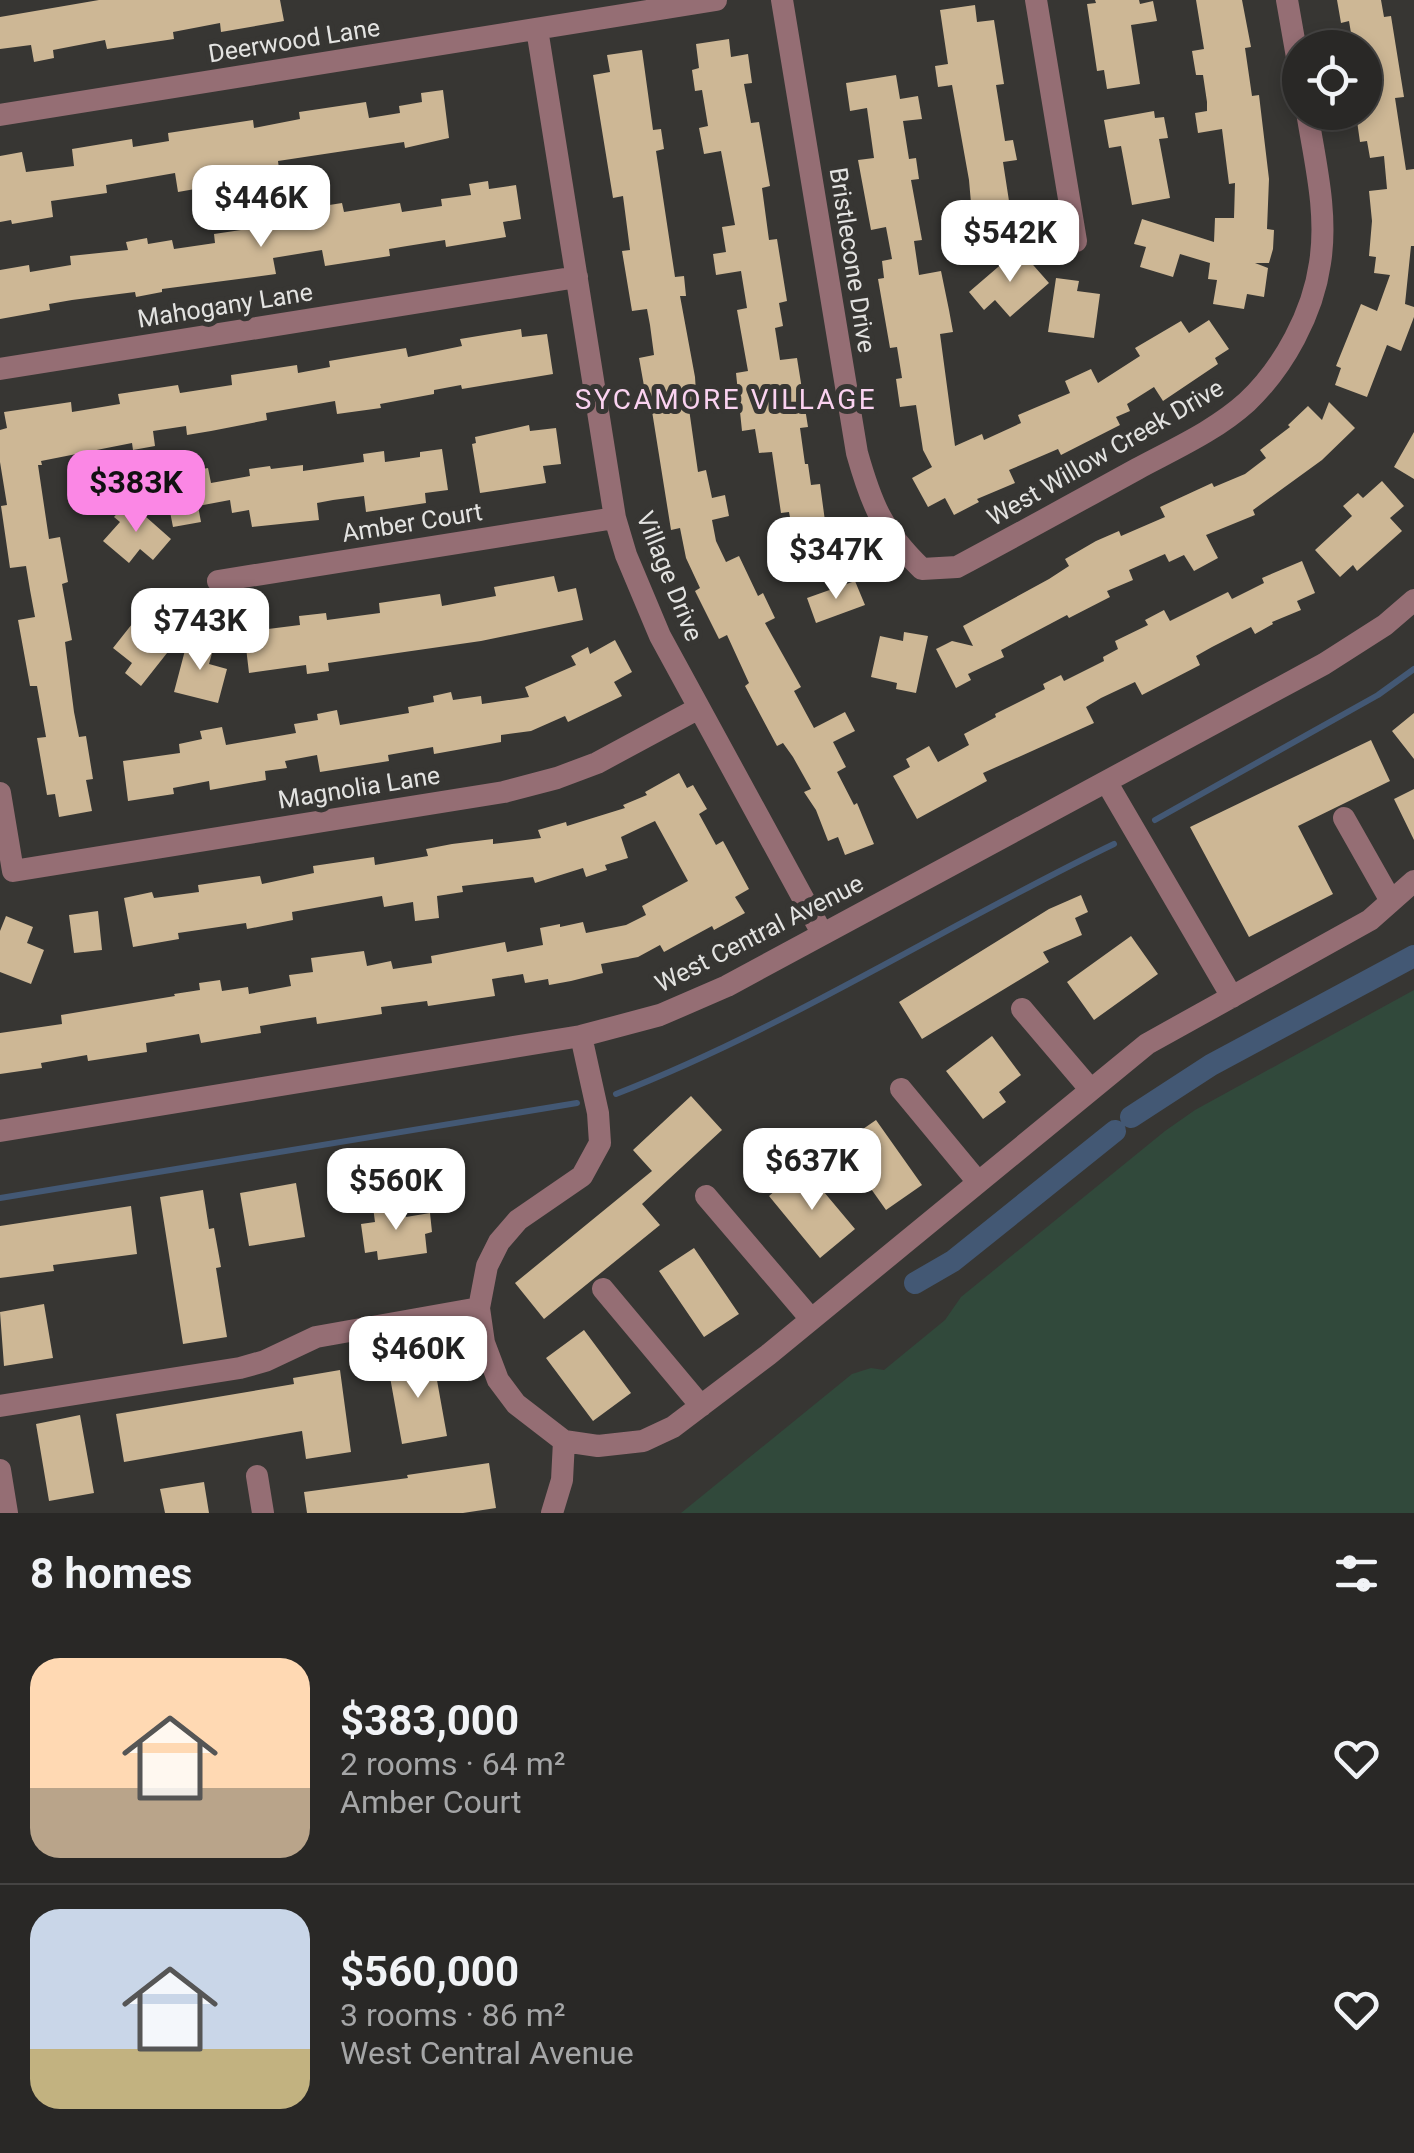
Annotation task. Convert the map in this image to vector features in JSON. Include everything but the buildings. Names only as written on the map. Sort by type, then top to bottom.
[{"type":"street","name":"Deerwood Lane","points":[[0,115],[716,0]]},
{"type":"street","name":"Bristlecone Drive","points":[[782,0],[856,454],[867,490],[891,539],[922,569]]},
{"type":"street","points":[[1036,0],[1076,241]]},
{"type":"street","points":[[1287,0],[1292,30]]},
{"type":"street","name":"Village Drive","points":[[536,28],[615,518],[644,600],[698,708],[822,932]]},
{"type":"street","name":"West Willow Creek Drive","points":[[922,569],[957,567],[1207,431],[1246,402],[1274,371],[1310,302],[1320,264],[1323,217],[1310,130]]},
{"type":"street","name":"Mahogany Lane","points":[[0,368],[577,276]]},
{"type":"street","name":"Amber Court","points":[[218,581],[615,518]]},
{"type":"street","name":"West Central Avenue","points":[[0,1132],[581,1036],[660,1014],[710,993],[1107,784],[1324,664],[1385,625],[1414,600]]},
{"type":"street","name":"Magnolia Lane","points":[[0,793],[13,871],[504,792],[596,763],[698,708]]},
{"type":"street","points":[[1107,784],[1232,997]]},
{"type":"street","points":[[1344,818],[1391,902]]},
{"type":"street","points":[[581,1036],[598,1113],[600,1143],[582,1176],[518,1220],[499,1242],[487,1266],[480,1308],[484,1343],[498,1380],[516,1404],[564,1442],[598,1446],[643,1441],[673,1427],[1146,1044],[1370,920],[1414,881]]},
{"type":"street","points":[[1022,1009],[1091,1090]]},
{"type":"street","points":[[901,1090],[978,1182]]},
{"type":"street","points":[[706,1196],[811,1319]]},
{"type":"street","points":[[602,1289],[702,1406]]},
{"type":"street","points":[[0,1406],[240,1368],[316,1337],[480,1308]]},
{"type":"street","points":[[552,1513],[562,1480],[564,1442]]},
{"type":"street","points":[[0,1470],[7,1513]]},
{"type":"street","points":[[257,1476],[262,1513]]},
{"type":"green space","points":[[1414,990],[1414,1513],[681,1513],[852,1374],[871,1368],[884,1370],[945,1320],[961,1297],[1165,1131],[1195,1110]]},
{"type":"water","points":[[405,1171],[407,1189],[361,1196],[358,1178]]},
{"type":"waterway","points":[[1155,820],[1378,695],[1414,669]]},
{"type":"waterway","points":[[616,1094],[744,1038],[1114,844]]},
{"type":"waterway","points":[[1131,1117],[1211,1065],[1414,956]]},
{"type":"waterway","points":[[0,1198],[577,1103]]},
{"type":"waterway","points":[[915,1283],[953,1261],[1115,1131]]},
{"type":"district","name":"SYCAMORE VILLAGE","points":[[726,399]]}]
